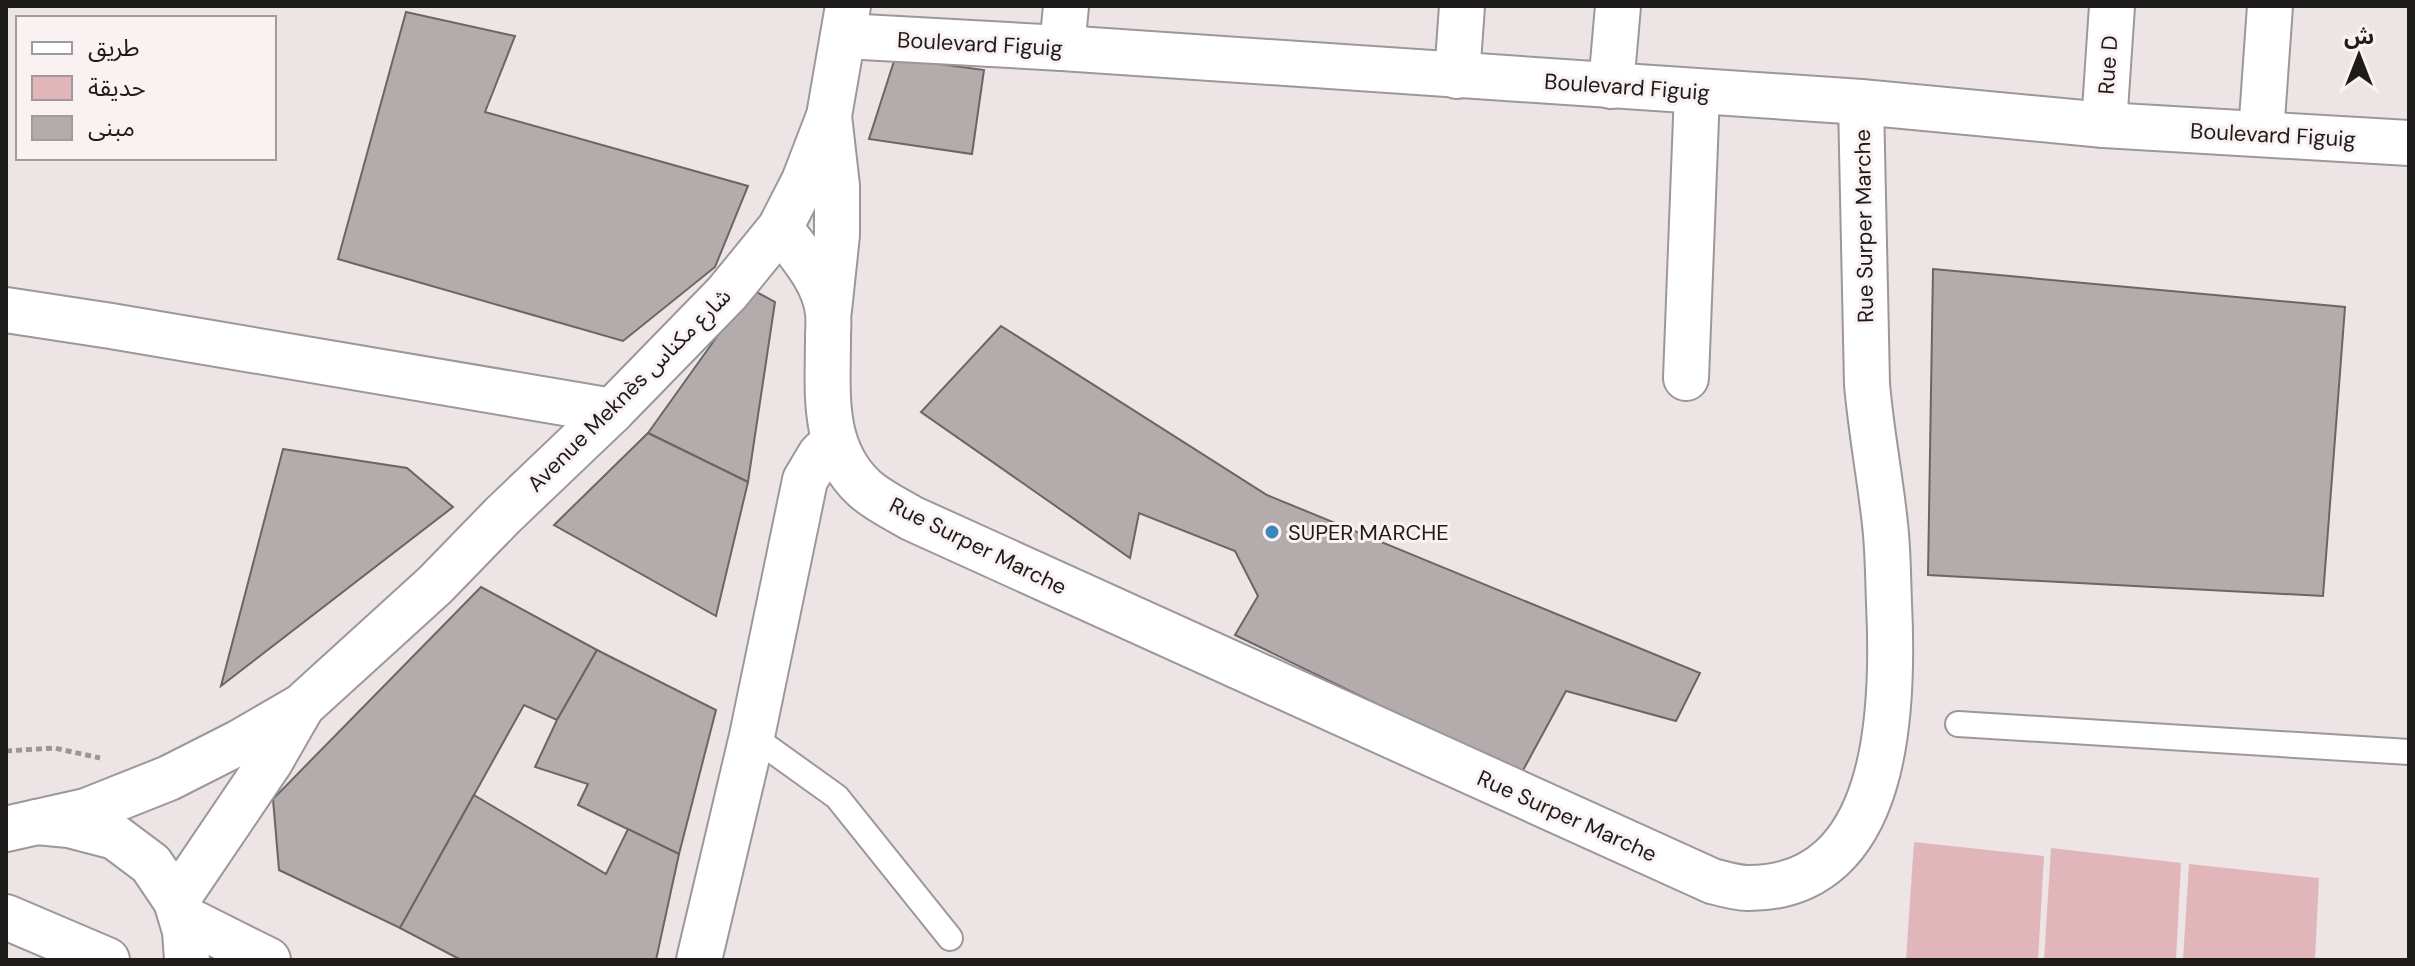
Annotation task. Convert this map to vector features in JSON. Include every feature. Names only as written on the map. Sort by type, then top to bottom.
[{"type":"main road","points":[[1457,76],[1462,6]]},
{"type":"main road","points":[[1611,86],[1618,6]]},
{"type":"main road","name":"Rue D","points":[[2104,125],[2112,6]]},
{"type":"main road","points":[[2261,134],[2270,6]]},
{"type":"main road","name":"Boulevard Figuig","points":[[846,21],[1064,27],[1457,76],[1861,102],[2104,125],[2409,143]]},
{"type":"main road","name":"Avenue Meknès شارع مكناس","points":[[21,825],[86,811],[169,778],[240,742],[302,706],[435,585],[727,293],[780,228],[804,181],[829,116],[846,21]]},
{"type":"main road","points":[[1686,378],[1697,92]]},
{"type":"main road","name":"Rue Surper Marche","points":[[780,228],[821,287],[828,312],[829,418],[833,442],[844,466],[865,489],[911,518],[1686,870],[1712,881],[1745,889],[1775,887],[1805,878],[1832,859],[1855,831],[1868,805],[1886,724],[1890,637],[1885,526],[1867,384],[1861,102]]},
{"type":"main road","points":[[828,312],[837,235],[837,186],[829,116]]},
{"type":"main road","points":[[6,310],[612,411]]},
{"type":"main road","points":[[699,960],[752,736],[805,480],[820,455],[833,442]]},
{"type":"main road","name":"Avenue Meknès شارع مكناس","points":[[179,909],[302,706]]},
{"type":"main road","points":[[21,825],[69,825],[115,837],[151,864],[179,909],[187,960]]},
{"type":"main road","points":[[179,909],[268,960]]},
{"type":"main road","points":[[6,917],[107,960]]},
{"type":"lane","points":[[1958,724],[2409,752]]},
{"type":"lane","points":[[752,736],[837,797],[950,938]]},
{"type":"green space","points":[[1914,842],[2044,856],[2038,960],[1906,960]]},
{"type":"green space","points":[[2051,848],[2181,863],[2176,960],[2044,960]]},
{"type":"green space","points":[[2189,864],[2319,878],[2315,960],[2183,960]]},
{"type":"building","points":[[406,12],[515,36],[485,112],[748,186],[715,267],[623,341],[338,259]]},
{"type":"building","points":[[895,58],[984,70],[972,154],[869,139]]},
{"type":"building","points":[[1933,269],[2345,307],[2323,596],[1928,575]]},
{"type":"building","points":[[751,289],[775,302],[748,482],[648,433]]},
{"type":"building","name":"SUPER MARCHE","points":[[1001,326],[1267,495],[1700,673],[1676,721],[1566,691],[1521,774],[1235,635],[1258,596],[1235,551],[1139,513],[1130,558],[921,412]]},
{"type":"building","points":[[648,433],[748,482],[716,616],[554,525]]},
{"type":"building","points":[[283,449],[407,468],[453,507],[221,686]]},
{"type":"building","points":[[481,587],[597,650],[557,720],[524,705],[400,928],[279,870],[273,799]]},
{"type":"building","points":[[597,650],[716,710],[679,854],[578,805],[588,784],[535,767],[557,720]]},
{"type":"building","points":[[474,795],[606,874],[628,829],[679,854],[656,960],[461,960],[400,928]]},
{"type":"place","name":"SUPER MARCHE","points":[[1272,532]]}]
